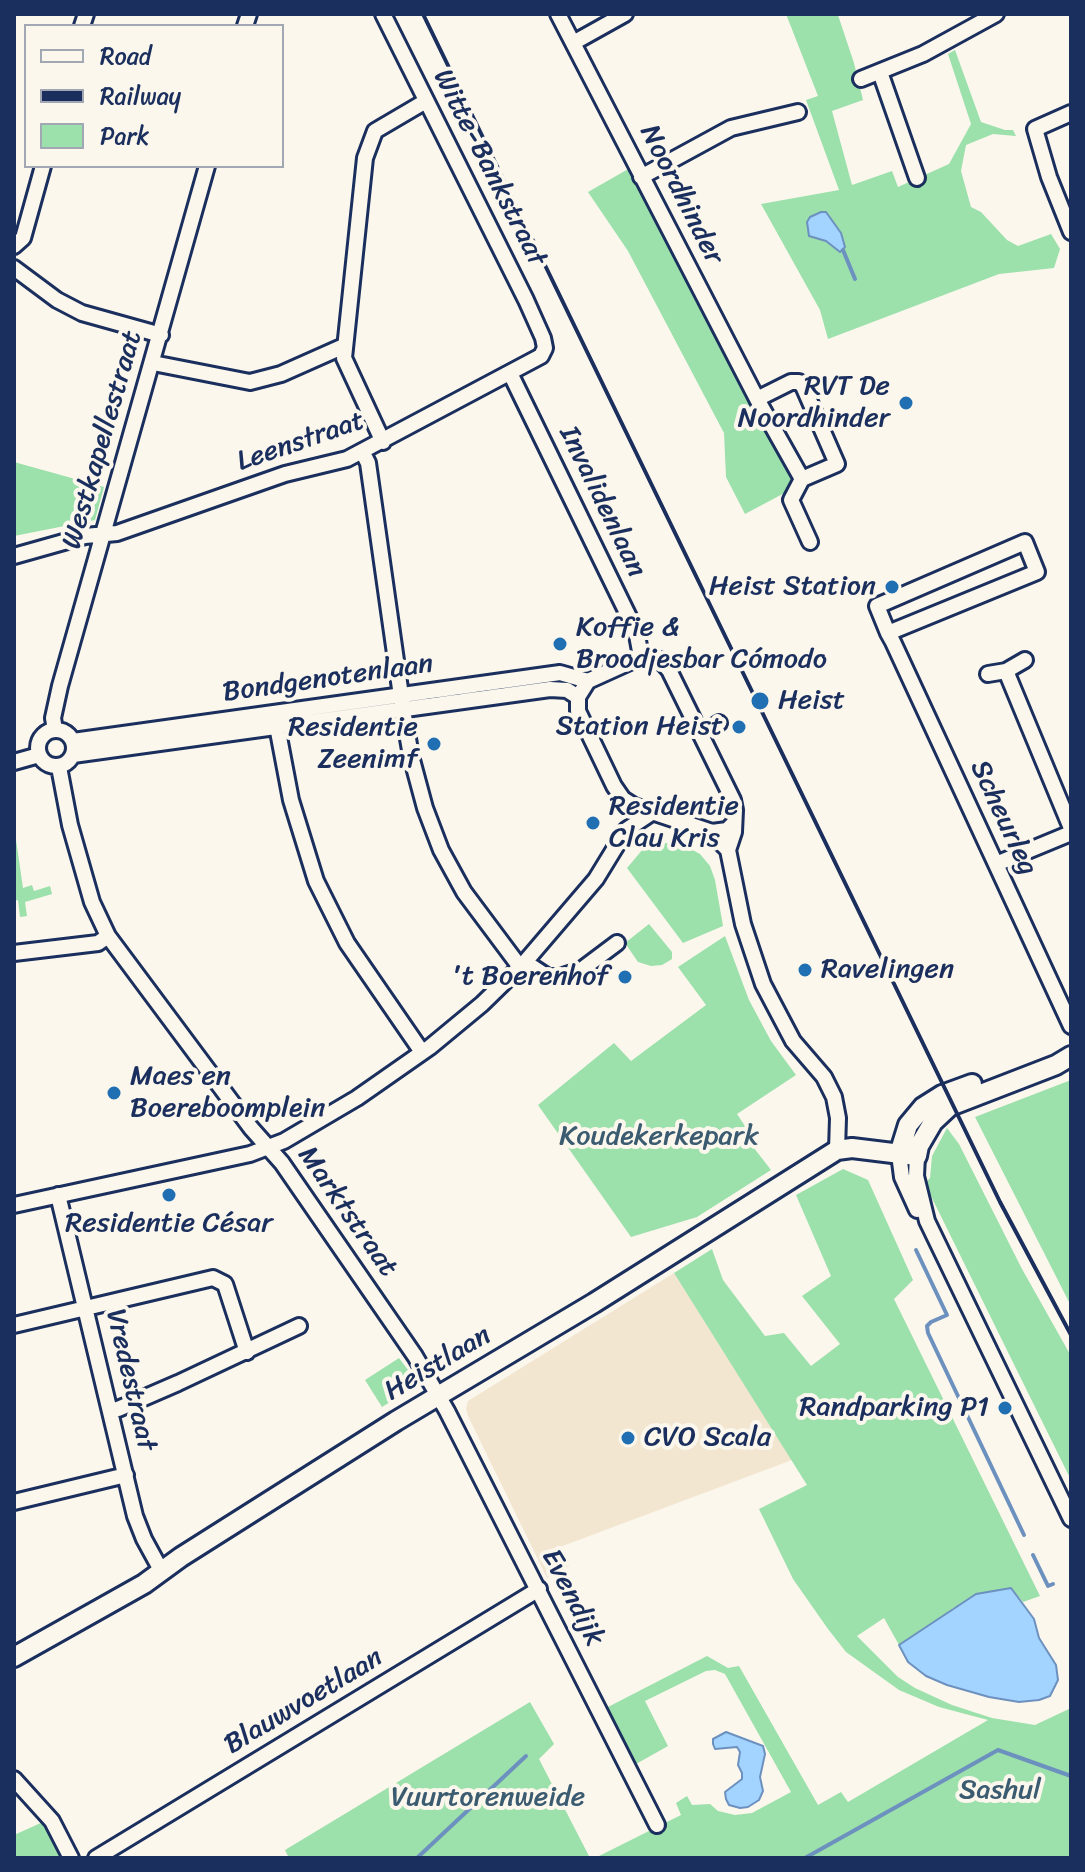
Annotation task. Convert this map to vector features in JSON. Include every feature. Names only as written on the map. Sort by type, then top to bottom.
[{"type":"main road","points":[[837,1150],[852,1148],[908,1155],[908,1125],[930,1101],[1054,1058],[1071,1056]]},
{"type":"main road","name":"Heistlaan","points":[[14,1657],[162,1572],[181,1557],[837,1150]]},
{"type":"street","name":"Witte-Bankstraat","points":[[383,14],[526,300],[545,348]]},
{"type":"street","name":"Noordhinder","points":[[558,14],[757,399],[802,479]]},
{"type":"street","points":[[573,43],[625,14]]},
{"type":"street","points":[[861,79],[923,54],[972,20],[996,14]]},
{"type":"street","points":[[880,72],[917,178]]},
{"type":"street","points":[[383,442],[344,358],[369,143],[382,125],[426,101]]},
{"type":"street","points":[[641,177],[731,128],[798,112]]},
{"type":"street","points":[[1071,113],[1035,129],[1049,177],[1071,232]]},
{"type":"street","points":[[14,246],[23,238],[42,168]]},
{"type":"street","name":"Westkapellestraat","points":[[55,730],[53,718],[60,686],[206,168]]},
{"type":"street","points":[[14,268],[57,300],[82,313],[161,335]]},
{"type":"street","points":[[153,363],[250,382],[281,374],[344,346]]},
{"type":"street","name":"Leenstraat","points":[[14,556],[85,536],[102,536],[285,474],[325,466],[363,453],[541,356],[545,348]]},
{"type":"street","name":"Invalidenlaan","points":[[510,373],[631,621],[641,657]]},
{"type":"street","points":[[757,399],[791,382],[799,382],[837,464],[802,479],[791,500],[810,542]]},
{"type":"street","points":[[363,453],[368,463],[402,703],[422,795],[441,850],[475,911],[522,964],[542,975],[553,978],[581,970],[617,943]]},
{"type":"street","name":"Scheurleg","points":[[888,633],[1037,572],[1025,542],[877,606],[888,633],[1071,1026]]},
{"type":"street","points":[[626,830],[623,799],[581,719],[578,697],[588,681],[641,657],[655,658],[669,670],[733,800],[734,823],[728,850],[743,924],[763,984],[793,1041],[817,1069],[834,1097],[838,1118],[837,1150]]},
{"type":"street","points":[[988,674],[1006,671],[1025,660]]},
{"type":"street","points":[[996,864],[1071,831],[1006,671]]},
{"type":"street","name":"Bondgenotenlaan","points":[[402,703],[560,673],[588,681]]},
{"type":"street","name":"Bondgenotenlaan","points":[[73,748],[402,703],[550,689],[567,690],[578,697]]},
{"type":"street","points":[[275,720],[300,836],[331,916],[366,974],[422,1052]]},
{"type":"street","points":[[55,730],[62,731],[73,748],[65,765],[59,767],[44,762],[38,747],[47,733],[55,730]]},
{"type":"street","points":[[14,762],[39,755]]},
{"type":"street","name":"Marktstraat","points":[[59,767],[70,825],[92,902],[108,936],[251,1128],[269,1147],[415,1356],[439,1396]]},
{"type":"street","points":[[623,799],[712,832],[727,830],[734,823]]},
{"type":"street","points":[[14,1205],[269,1147],[357,1098],[482,1004],[522,964],[596,879],[626,830],[653,812]]},
{"type":"street","points":[[712,832],[728,850]]},
{"type":"street","points":[[14,953],[98,943],[108,936]]},
{"type":"street","points":[[908,1155],[906,1187],[927,1221],[1071,1519]]},
{"type":"street","name":"Vredestraat","points":[[58,1195],[135,1516],[162,1572]]},
{"type":"street","points":[[14,1325],[213,1278],[225,1284],[247,1352]]},
{"type":"street","points":[[110,1410],[247,1352],[299,1326]]},
{"type":"street","name":"Evendijk","points":[[439,1396],[657,1825]]},
{"type":"street","points":[[14,1502],[126,1475]]},
{"type":"street","name":"Blauwvoetlaan","points":[[96,1858],[539,1589]]},
{"type":"street","points":[[14,1779],[52,1821],[71,1858]]},
{"type":"shaded area","name":"CVO Scala","points":[[674,1273],[792,1460],[560,1547],[569,1566],[547,1578],[468,1416],[468,1401]]},
{"type":"green space","points":[[786,14],[840,14],[863,100],[832,111],[852,185],[892,171],[898,187],[949,164],[971,124],[948,54],[955,50],[981,122],[1013,130],[1016,136],[993,134],[966,145],[961,171],[971,207],[981,212],[1007,240],[1018,246],[1051,234],[1060,249],[1054,268],[999,274],[828,339],[820,310],[761,204],[839,190],[806,100],[818,96]]},
{"type":"green space","points":[[630,168],[795,483],[792,489],[745,514],[726,477],[724,433],[628,251],[588,192]]},
{"type":"green space","points":[[14,462],[104,487],[95,520],[14,536]]},
{"type":"green space","points":[[14,826],[23,888],[32,885],[34,891],[50,886],[52,894],[25,902],[27,916],[20,917],[18,900],[14,901]]},
{"type":"green space","points":[[665,843],[683,845],[700,854],[710,866],[715,880],[723,926],[683,943],[627,868],[643,849]]},
{"type":"green space","points":[[649,924],[672,952],[672,959],[662,965],[638,962],[625,943]]},
{"type":"green space","name":"Koudekerkepark","points":[[725,936],[749,1000],[771,1041],[796,1075],[737,1114],[751,1135],[747,1139],[771,1170],[697,1217],[631,1237],[538,1105],[614,1043],[631,1061],[706,1005],[678,967]]},
{"type":"green space","points":[[1071,1080],[1071,1306],[975,1117]]},
{"type":"green space","points":[[947,1128],[959,1144],[1022,1269],[1071,1356],[1071,1480],[928,1190],[932,1156]]},
{"type":"green space","name":"Sashul","points":[[843,1169],[868,1180],[913,1280],[894,1299],[1040,1596],[1023,1602],[1011,1588],[953,1608],[899,1645],[884,1618],[857,1636],[898,1677],[952,1705],[992,1718],[1035,1725],[1071,1708],[1071,1858],[595,1858],[681,1815],[676,1803],[687,1796],[692,1805],[710,1804],[718,1811],[735,1815],[752,1813],[791,1792],[725,1674],[715,1670],[706,1671],[645,1701],[668,1746],[636,1764],[606,1708],[707,1656],[728,1668],[739,1666],[818,1805],[841,1792],[848,1802],[988,1720],[939,1707],[899,1690],[846,1652],[828,1629],[793,1579],[759,1509],[807,1485],[674,1273],[712,1249],[723,1280],[765,1336],[784,1333],[811,1366],[840,1344],[802,1296],[831,1276],[796,1195]]},
{"type":"green space","points":[[399,1358],[408,1370],[405,1373],[409,1379],[412,1377],[416,1386],[382,1407],[365,1380]]},
{"type":"green space","name":"Vuurtorenweide","points":[[530,1702],[554,1744],[539,1759],[590,1858],[289,1858],[285,1850]]},
{"type":"green space","points":[[43,1822],[60,1858],[14,1858],[14,1835]]},
{"type":"water","points":[[826,212],[841,233],[845,247],[840,252],[826,241],[809,236],[807,222]]},
{"type":"water","points":[[1011,1588],[1034,1619],[1039,1638],[1056,1665],[1058,1680],[1050,1696],[1019,1702],[989,1697],[926,1676],[908,1662],[899,1645],[976,1594]]},
{"type":"water","points":[[726,1732],[763,1746],[765,1754],[760,1777],[763,1791],[759,1800],[748,1807],[729,1805],[726,1799],[725,1792],[742,1779],[742,1773],[738,1765],[740,1752],[737,1747],[715,1749],[713,1744],[713,1739]]},
{"type":"waterway","points":[[843,250],[855,279]]},
{"type":"waterway","points":[[916,1250],[947,1315],[931,1322],[927,1326],[928,1333],[1024,1535]]},
{"type":"waterway","points":[[1033,1555],[1048,1586],[1053,1584]]},
{"type":"waterway","points":[[805,1858],[998,1750],[1071,1776]]},
{"type":"waterway","points":[[417,1858],[526,1756]]},
{"type":"railway","points":[[423,14],[1000,1202],[1071,1335]]},
{"type":"place","name":"RVT De Noordhinder","points":[[906,403]]},
{"type":"place","name":"Heist Station","points":[[892,587]]},
{"type":"place","name":"Koffie & Broodjesbar Cómodo","points":[[560,644]]},
{"type":"place","name":"Heist","points":[[760,701]]},
{"type":"place","name":"Station Heist","points":[[739,727]]},
{"type":"place","name":"Residentie Zeenimf","points":[[434,744]]},
{"type":"place","name":"Residentie Clau Kris","points":[[593,823]]},
{"type":"place","name":"Ravelingen","points":[[805,970]]},
{"type":"place","name":"'t Boerenhof","points":[[625,977]]},
{"type":"place","name":"Maes en Boereboomplein","points":[[114,1093]]},
{"type":"place","name":"Residentie César","points":[[169,1195]]},
{"type":"place","name":"Randparking P1","points":[[1005,1408]]},
{"type":"place","name":"CVO Scala","points":[[628,1438]]}]
